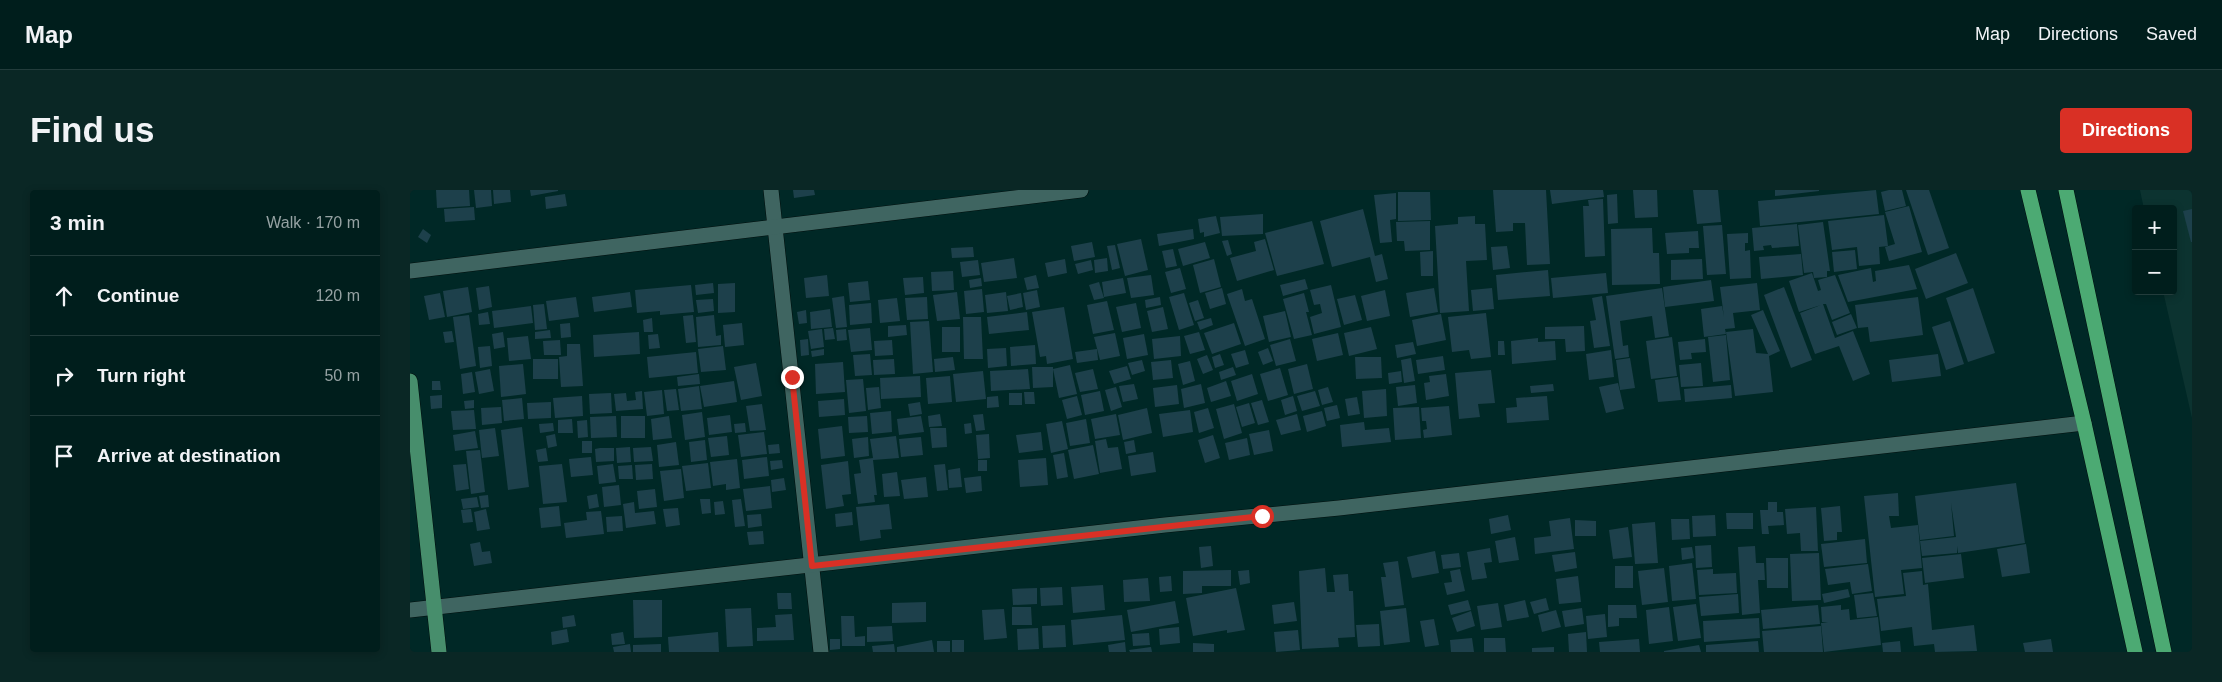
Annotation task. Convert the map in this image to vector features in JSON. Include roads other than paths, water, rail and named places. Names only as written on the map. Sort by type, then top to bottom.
[{"type":"highway","points":[[2028,190],[2084,423],[2135,652]]},
{"type":"highway","points":[[2066,190],[2164,652]]},
{"type":"main road","points":[[410,381],[439,652]]},
{"type":"street","points":[[772,190],[821,652]]},
{"type":"street","points":[[410,271],[1081,190]]},
{"type":"street","points":[[410,610],[1165,525],[1339,508],[2084,423]]}]
